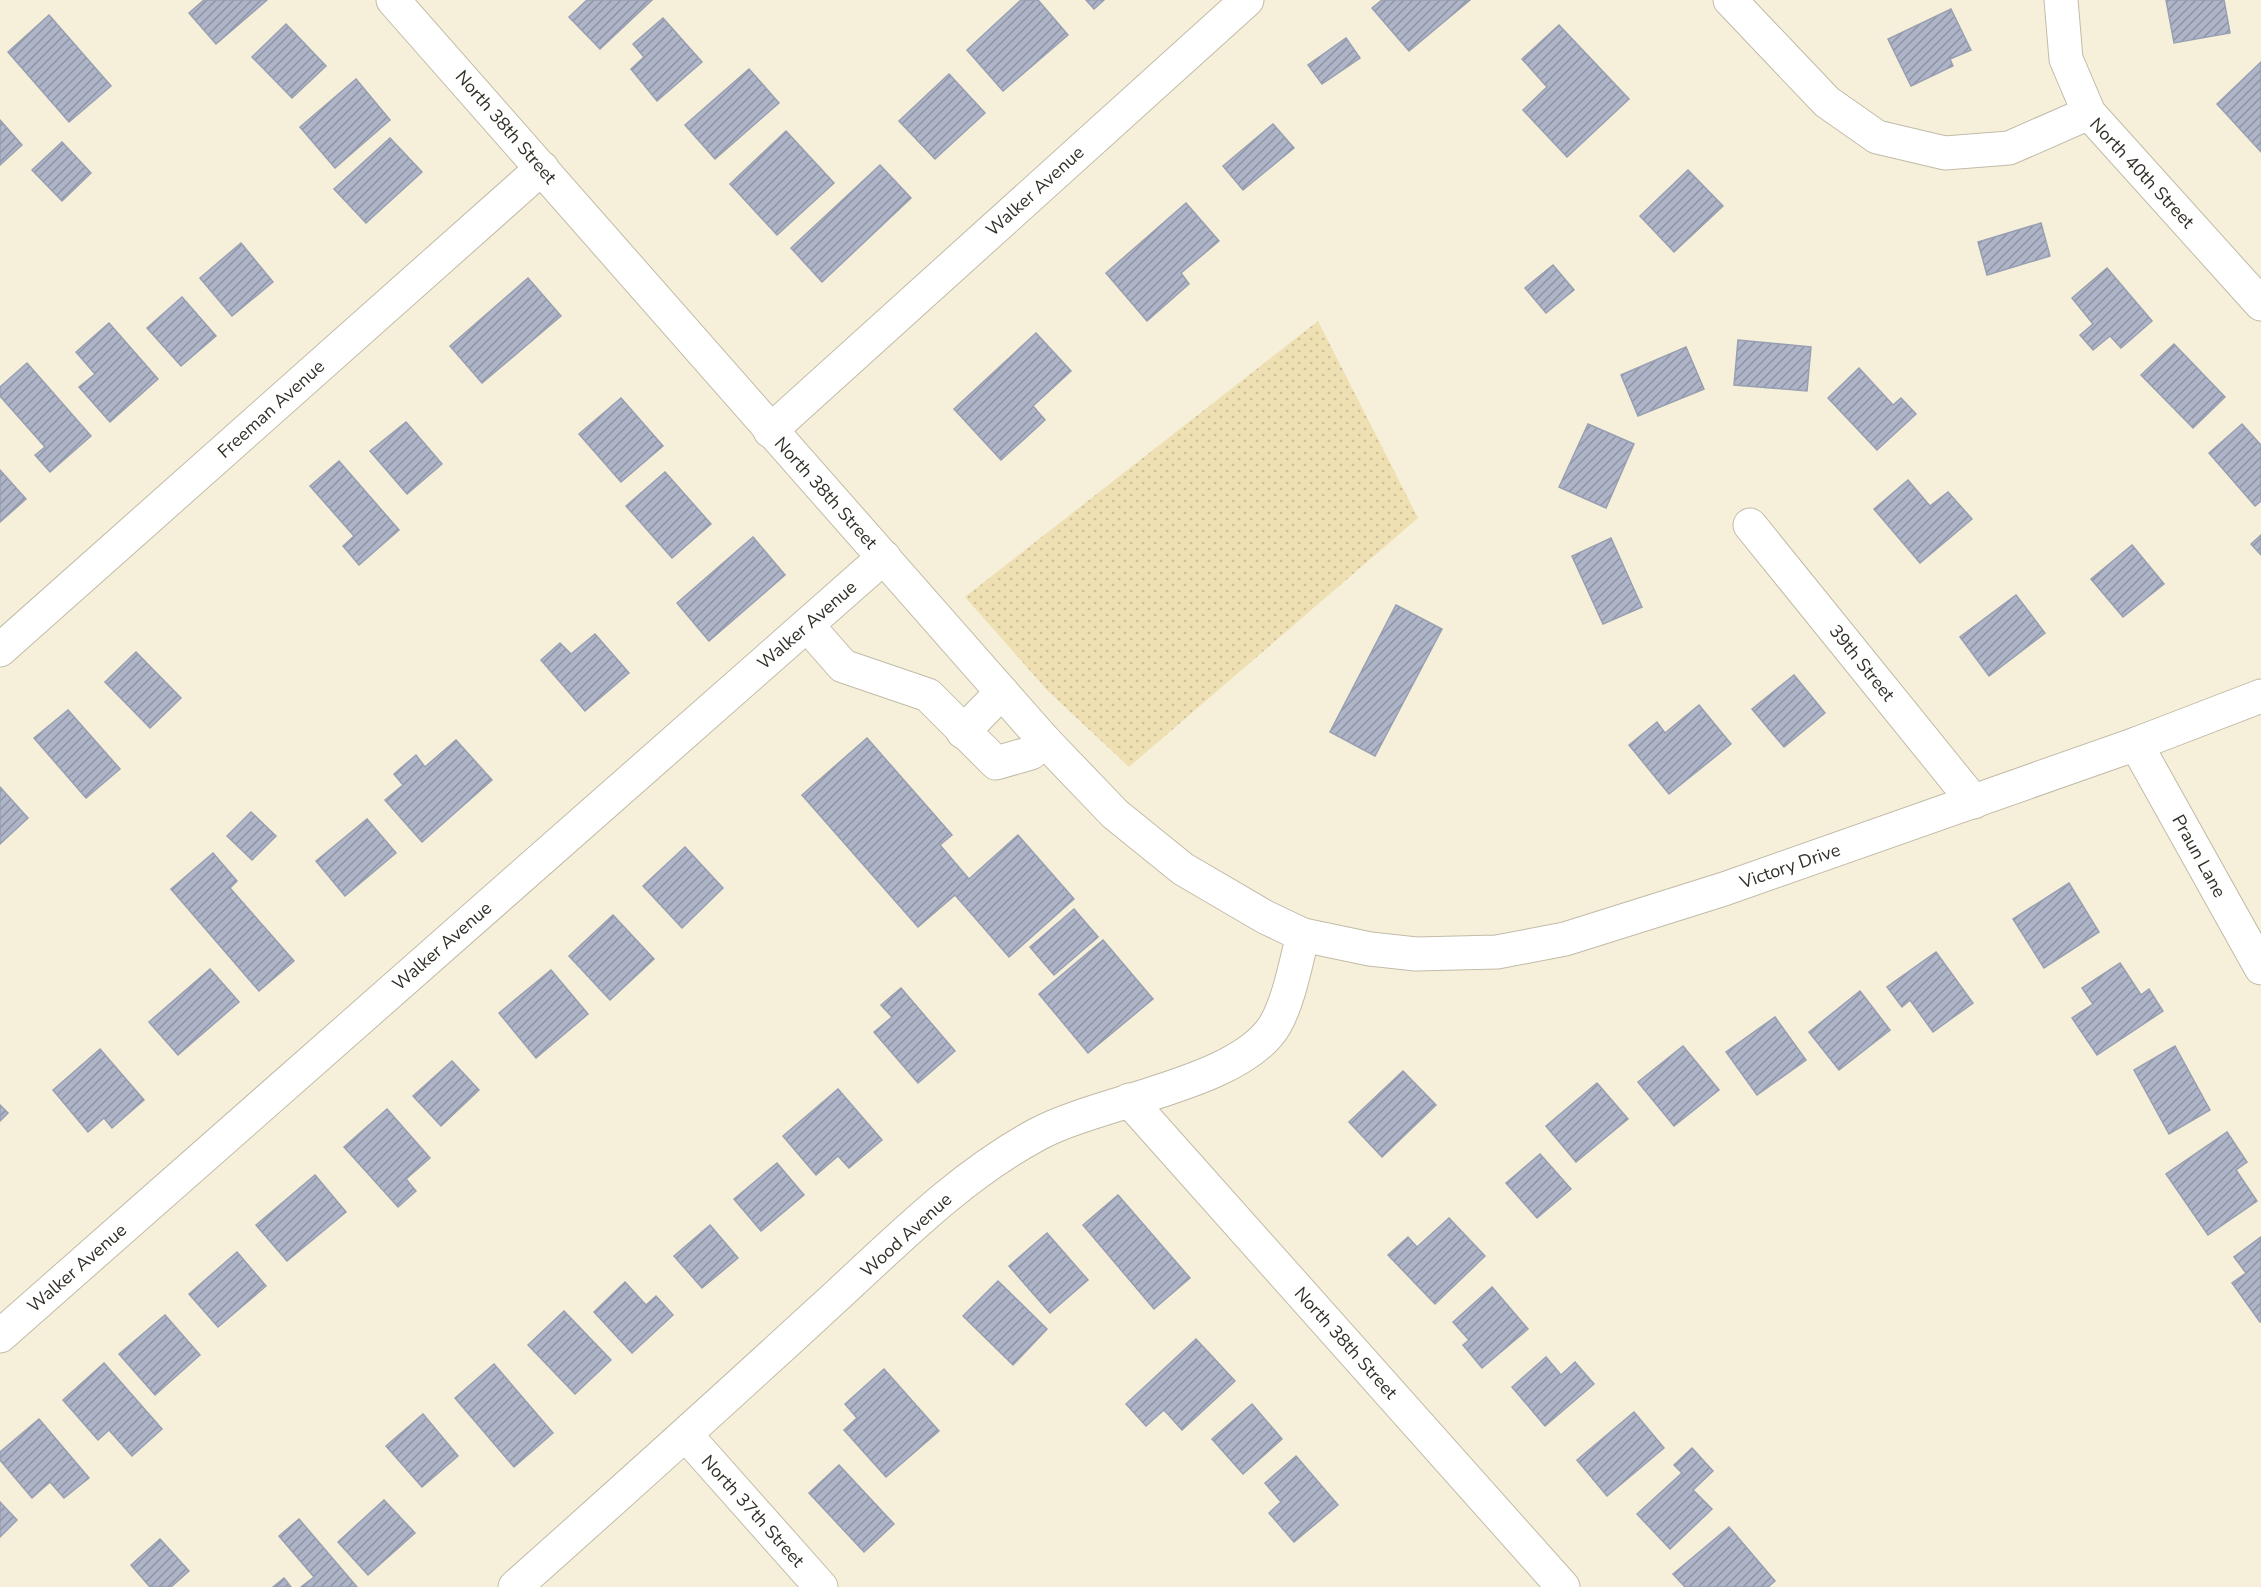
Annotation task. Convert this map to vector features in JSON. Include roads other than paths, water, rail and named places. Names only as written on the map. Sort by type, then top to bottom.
[{"type":"street","name":"North 38th Street","points":[[393,0],[1044,740],[1115,814],[1183,869],[1265,917],[1303,934]]},
{"type":"street","name":"Walker Avenue","points":[[770,431],[1246,0]]},
{"type":"street","name":"North 40th Street","points":[[1730,0],[1827,102],[1877,137],[1945,153],[2009,148],[2089,113],[2261,304]]},
{"type":"street","points":[[2061,0],[2066,59],[2089,113]]},
{"type":"street","name":"Freeman Avenue","points":[[0,650],[542,168]]},
{"type":"street","name":"39th Street","points":[[1750,525],[1974,802]]},
{"type":"street","name":"Walker Avenue","points":[[0,1336],[884,557]]},
{"type":"street","points":[[807,625],[843,666],[928,695],[996,763],[1031,753],[1044,740]]},
{"type":"street","points":[[963,732],[1002,692]]},
{"type":"street","name":"Victory Drive","points":[[1303,934],[1370,949],[1416,954],[1497,952],[1565,939],[1713,893],[1974,802],[2261,696]]},
{"type":"street","name":"Praun Lane","points":[[2136,744],[2261,968]]},
{"type":"street","name":"Wood Avenue","points":[[515,1587],[686,1435],[927,1212],[974,1175],[1039,1133],[1217,1071],[1252,1051],[1275,1025],[1293,974],[1303,934]]},
{"type":"street","name":"North 38th Street","points":[[1129,1100],[1563,1587]]},
{"type":"street","name":"North 37th Street","points":[[686,1435],[821,1587]]}]
